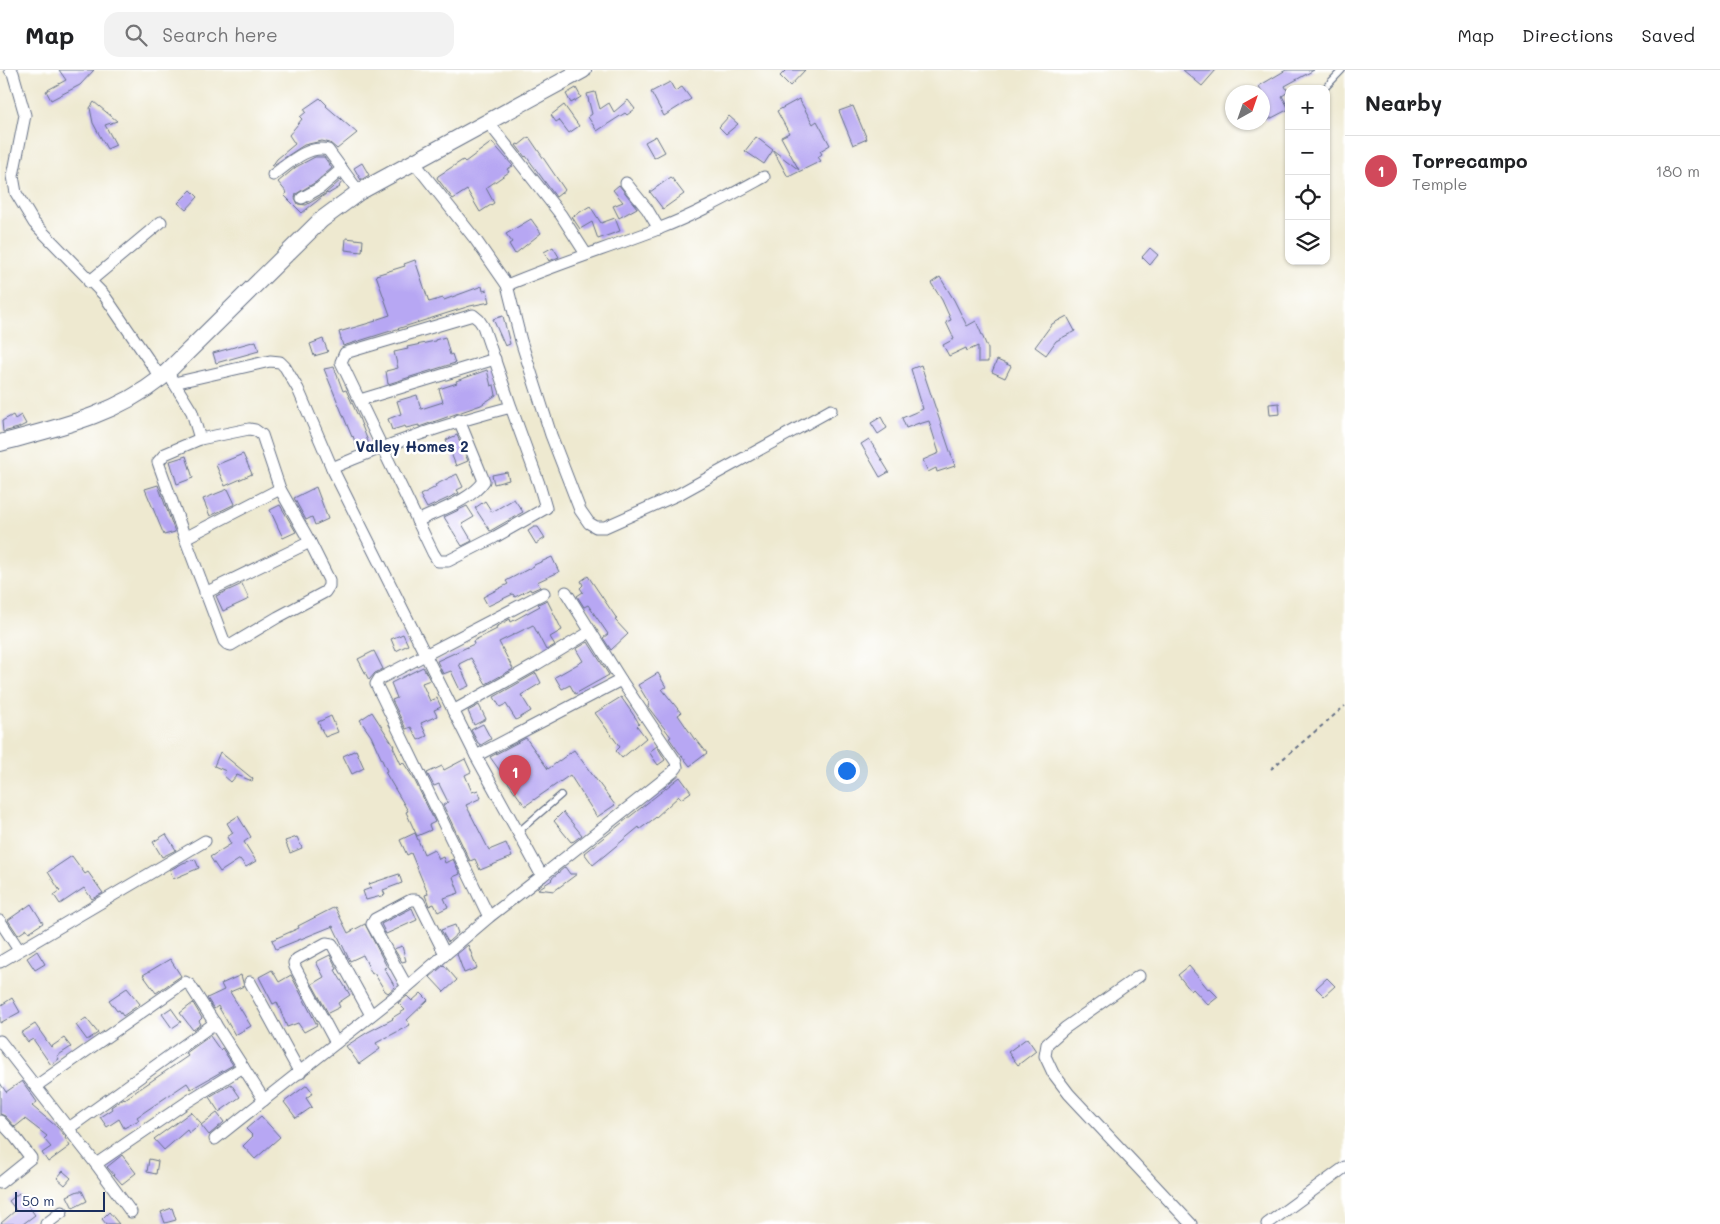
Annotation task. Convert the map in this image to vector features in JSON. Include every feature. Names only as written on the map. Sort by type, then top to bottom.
[{"type":"main road","points":[[0,443],[107,411],[168,378],[321,220],[359,192],[584,70]]},
{"type":"street","points":[[13,71],[25,115],[13,176],[16,193],[34,224],[89,282],[104,295],[168,378],[192,412],[200,439]]},
{"type":"street","points":[[488,122],[561,215],[586,254]]},
{"type":"street","points":[[273,175],[293,160],[314,149],[321,148],[328,150],[359,192]]},
{"type":"street","points":[[414,162],[475,239],[507,286],[521,341],[551,435],[580,510],[585,519],[596,527],[605,527],[678,494],[831,410]]},
{"type":"street","points":[[302,198],[320,188],[342,169]]},
{"type":"street","points":[[507,286],[586,254],[659,229],[718,202],[764,176]]},
{"type":"street","points":[[626,183],[659,229]]},
{"type":"street","points":[[89,282],[162,222]]},
{"type":"street","points":[[473,315],[483,326],[546,508],[448,561],[438,561],[381,447],[360,400],[341,362],[345,353],[473,315]]},
{"type":"street","points":[[360,400],[495,359]]},
{"type":"street","points":[[168,378],[270,361],[280,362],[285,367],[298,389],[332,468],[453,711],[542,876]]},
{"type":"street","points":[[332,468],[381,447],[459,420],[511,407]]},
{"type":"street","points":[[417,521],[471,494],[479,489],[484,482],[459,420]]},
{"type":"street","points":[[249,429],[255,430],[262,435],[280,489],[329,580],[329,586],[324,592],[278,617],[232,646],[224,641],[158,462],[165,454],[200,439],[249,429]]},
{"type":"street","points":[[185,538],[280,489]]},
{"type":"street","points":[[205,593],[310,542]]},
{"type":"street","points":[[216,1139],[300,1074],[489,917],[676,768],[676,762],[620,680],[566,592]]},
{"type":"street","points":[[489,917],[376,684],[379,679],[544,593]]},
{"type":"street","points":[[453,711],[538,664],[590,632]]},
{"type":"street","points":[[476,756],[620,680]]},
{"type":"street","points":[[0,962],[205,841]]},
{"type":"street","points":[[407,987],[372,924],[373,920],[411,900],[416,900],[419,902],[446,954]]},
{"type":"street","points":[[0,921],[19,950]]},
{"type":"street","points":[[336,1043],[295,968],[294,963],[297,959],[326,942],[332,944],[372,1015]]},
{"type":"street","points":[[1139,976],[1064,1028],[1047,1044],[1045,1056],[1053,1073],[1069,1094],[1190,1224]]},
{"type":"street","points":[[36,1086],[183,982],[186,982],[190,984],[264,1100]]},
{"type":"street","points":[[250,982],[300,1074]]},
{"type":"street","points":[[69,1128],[215,1023]]},
{"type":"street","points":[[0,1041],[69,1128],[131,1212]]},
{"type":"street","points":[[96,1164],[187,1102],[243,1067]]},
{"type":"street","points":[[0,1121],[31,1158],[0,1183]]},
{"type":"street","points":[[1267,1224],[1345,1167]]},
{"type":"street","points":[[46,1224],[62,1212]]},
{"type":"lane","points":[[1328,85],[1342,70]]},
{"type":"lane","points":[[518,832],[561,795]]},
{"type":"path","points":[[1272,769],[1345,706]]},
{"type":"building","points":[[59,70],[94,70],[80,85],[51,100],[46,91],[66,80]]},
{"type":"building","points":[[786,70],[805,70],[790,86],[780,76]]},
{"type":"building","points":[[1183,70],[1216,70],[1202,86]]},
{"type":"building","points":[[1286,70],[1314,70],[1285,85],[1285,94],[1282,96],[1285,102],[1285,111],[1270,119],[1270,85],[1261,85]]},
{"type":"building","points":[[670,82],[675,91],[682,87],[691,99],[664,116],[651,92]]},
{"type":"building","points":[[576,88],[581,97],[571,103],[566,94]]},
{"type":"building","points":[[595,92],[600,109],[609,103],[614,112],[628,100],[635,109],[627,115],[625,113],[597,131],[588,117],[592,114],[587,94]]},
{"type":"building","points":[[320,98],[326,106],[357,133],[337,149],[330,143],[322,141],[304,145],[272,166],[277,159],[295,144],[289,135],[302,119],[300,117],[306,112],[304,109]]},
{"type":"building","points":[[799,99],[813,124],[817,121],[830,145],[820,151],[822,154],[818,157],[821,161],[788,177],[773,150],[799,170],[781,137],[789,133],[777,111]]},
{"type":"building","points":[[94,102],[117,121],[105,125],[116,145],[107,149],[93,123],[90,108]]},
{"type":"building","points":[[564,105],[579,126],[569,133],[559,120],[556,122],[551,115]]},
{"type":"building","points":[[853,106],[867,139],[853,145],[839,111]]},
{"type":"building","points":[[729,116],[738,124],[726,134],[719,127]]},
{"type":"building","points":[[656,136],[665,152],[654,158],[645,142]]},
{"type":"building","points":[[529,137],[565,190],[556,197],[516,145],[519,145]]},
{"type":"building","points":[[756,137],[773,150],[764,164],[745,151]]},
{"type":"building","points":[[492,142],[513,166],[507,169],[509,172],[486,188],[494,203],[480,212],[467,190],[453,199],[437,178],[463,160],[465,162]]},
{"type":"building","points":[[315,157],[324,157],[332,168],[316,182],[296,194],[295,198],[298,204],[306,205],[325,194],[341,180],[342,182],[340,187],[327,193],[302,213],[284,195],[287,193],[278,182],[296,167]]},
{"type":"building","points":[[362,163],[369,175],[361,180],[354,168]]},
{"type":"building","points":[[671,177],[684,194],[663,209],[650,192]]},
{"type":"building","points":[[619,185],[637,208],[619,218],[613,206],[623,202],[613,190]]},
{"type":"building","points":[[191,190],[198,197],[186,210],[178,203]]},
{"type":"building","points":[[590,206],[601,223],[615,218],[620,231],[598,239],[592,222],[580,229],[572,217]]},
{"type":"building","points":[[531,219],[541,233],[515,254],[509,244],[512,242],[506,234]]},
{"type":"building","points":[[346,238],[363,240],[362,252],[345,250]]},
{"type":"building","points":[[553,247],[559,257],[549,261],[544,252]]},
{"type":"building","points":[[1150,248],[1158,255],[1150,265],[1142,257]]},
{"type":"building","points":[[415,260],[429,302],[443,298],[444,300],[482,286],[483,291],[487,290],[490,302],[470,306],[343,346],[339,332],[390,315],[376,275],[405,266],[404,264]]},
{"type":"building","points":[[940,277],[967,326],[976,321],[988,349],[988,362],[978,362],[978,346],[967,351],[966,348],[949,356],[943,345],[954,339],[946,322],[951,320],[942,300],[931,283]]},
{"type":"building","points":[[503,316],[510,344],[505,346],[493,319]]},
{"type":"building","points":[[1067,316],[1075,331],[1056,341],[1046,355],[1035,347],[1052,324]]},
{"type":"building","points":[[445,337],[450,355],[452,354],[455,363],[388,384],[386,371],[398,368],[394,352]]},
{"type":"building","points":[[323,339],[328,352],[314,356],[310,344]]},
{"type":"building","points":[[256,341],[259,351],[216,363],[213,353]]},
{"type":"building","points":[[997,360],[1011,366],[1005,378],[992,372]]},
{"type":"building","points":[[921,365],[955,466],[937,472],[936,468],[928,472],[923,460],[939,453],[929,421],[906,428],[902,418],[923,409],[911,369]]},
{"type":"building","points":[[334,367],[343,391],[346,390],[369,444],[357,448],[352,437],[324,369]]},
{"type":"building","points":[[487,370],[491,386],[494,385],[496,395],[481,405],[419,427],[419,425],[406,428],[405,426],[392,430],[388,419],[401,414],[397,401],[417,395],[421,409],[443,402],[439,389]]},
{"type":"building","points":[[1279,403],[1280,414],[1270,415],[1269,404]]},
{"type":"building","points":[[13,415],[15,419],[21,415],[26,424],[3,432],[2,421]]},
{"type":"building","points":[[881,417],[887,428],[878,434],[871,423]]},
{"type":"building","points":[[457,435],[468,461],[456,466],[446,440]]},
{"type":"building","points":[[869,439],[889,472],[880,477],[861,444]]},
{"type":"building","points":[[243,454],[252,474],[225,486],[216,465]]},
{"type":"building","points":[[186,456],[193,478],[177,484],[170,461]]},
{"type":"building","points":[[507,472],[509,480],[494,484],[492,475]]},
{"type":"building","points":[[457,474],[463,487],[457,490],[459,493],[427,508],[420,495]]},
{"type":"building","points":[[158,485],[175,532],[164,535],[145,489]]},
{"type":"building","points":[[316,487],[328,519],[315,525],[312,517],[306,520],[294,498]]},
{"type":"building","points":[[228,489],[235,504],[210,516],[203,499]]},
{"type":"building","points":[[514,499],[523,512],[490,531],[475,508],[485,501],[492,512]]},
{"type":"building","points":[[280,505],[296,532],[283,538],[270,510]]},
{"type":"building","points":[[467,506],[474,517],[462,524],[472,541],[462,546],[444,517]]},
{"type":"building","points":[[538,527],[545,538],[536,544],[528,531]]},
{"type":"building","points":[[552,557],[559,572],[537,582],[540,587],[531,591],[530,589],[515,597],[513,594],[488,606],[483,597],[508,584],[506,581]]},
{"type":"building","points":[[588,576],[617,619],[615,620],[628,634],[611,650],[603,638],[608,634],[588,605],[584,607],[577,596],[583,592],[580,588],[583,585],[581,581]]},
{"type":"building","points":[[242,584],[249,599],[223,611],[216,596]]},
{"type":"building","points":[[547,600],[562,630],[550,637],[555,645],[546,650],[533,625],[499,642],[513,669],[486,684],[471,658],[459,664],[469,686],[460,690],[451,671],[443,674],[437,661],[474,644],[473,641],[497,629],[496,627],[510,619],[511,622]]},
{"type":"building","points":[[403,634],[408,645],[396,651],[391,639]]},
{"type":"building","points":[[588,642],[609,675],[575,694],[570,685],[562,689],[555,677],[583,661],[576,649]]},
{"type":"building","points":[[374,651],[383,669],[375,673],[369,680],[358,659]]},
{"type":"building","points":[[423,667],[430,680],[422,683],[430,701],[437,698],[441,707],[434,710],[437,716],[421,723],[427,736],[418,740],[411,727],[406,729],[392,700],[397,698],[391,683]]},
{"type":"building","points":[[536,673],[541,683],[521,695],[531,711],[516,720],[506,704],[500,707],[494,697]]},
{"type":"building","points":[[658,673],[666,687],[662,689],[681,713],[678,715],[695,740],[707,753],[690,766],[648,707],[649,703],[638,685]]},
{"type":"building","points":[[621,697],[637,720],[639,724],[637,726],[646,738],[622,758],[616,751],[620,747],[595,713]]},
{"type":"building","points":[[479,705],[486,719],[474,725],[468,711]]},
{"type":"building","points":[[372,712],[394,746],[401,764],[403,762],[414,779],[435,822],[429,825],[431,830],[417,836],[406,812],[408,811],[385,772],[387,771],[371,736],[360,720]]},
{"type":"building","points":[[331,716],[338,732],[325,737],[318,722]]},
{"type":"building","points":[[483,724],[491,739],[481,745],[471,730]]},
{"type":"building","points":[[526,738],[548,769],[574,750],[615,805],[597,817],[570,775],[525,806],[490,757]]},
{"type":"building","points":[[657,746],[665,760],[658,765],[649,752]]},
{"type":"building","points":[[356,750],[364,768],[352,774],[343,756]]},
{"type":"building","points":[[220,752],[253,779],[252,781],[237,775],[231,782],[223,775],[226,771],[214,766]]},
{"type":"building","points":[[465,759],[471,772],[465,775],[472,792],[478,790],[481,798],[466,805],[489,850],[506,843],[512,857],[480,870],[475,859],[470,861],[443,805],[448,802],[439,784],[434,786],[427,773],[442,766],[444,770]]},
{"type":"building","points":[[680,777],[691,792],[681,799],[679,796],[655,818],[640,829],[639,827],[593,865],[584,853]]},
{"type":"building","points":[[563,812],[582,835],[571,842],[554,821]]},
{"type":"building","points":[[238,816],[251,837],[244,842],[256,861],[246,867],[240,859],[220,872],[210,857],[231,844],[227,837],[233,833],[227,823]]},
{"type":"building","points":[[415,833],[424,854],[434,849],[439,859],[443,857],[445,863],[453,859],[460,874],[453,877],[459,893],[444,898],[448,907],[438,912],[434,904],[429,906],[425,895],[428,894],[411,853],[407,855],[400,840]]},
{"type":"building","points":[[166,834],[176,850],[162,857],[153,842]]},
{"type":"building","points":[[297,837],[302,848],[290,853],[285,841]]},
{"type":"building","points":[[72,856],[85,874],[88,872],[103,893],[92,899],[84,888],[60,904],[54,895],[60,891],[48,872]]},
{"type":"building","points":[[195,859],[199,868],[173,879],[170,870]]},
{"type":"building","points":[[565,867],[570,874],[577,874],[554,891],[538,889],[552,880]]},
{"type":"building","points":[[399,874],[402,883],[383,890],[385,895],[366,900],[363,891],[371,888],[369,884]]},
{"type":"building","points":[[31,904],[43,923],[29,932],[27,929],[18,935],[8,920]]},
{"type":"building","points":[[335,907],[348,933],[365,924],[387,967],[384,968],[395,987],[388,993],[374,973],[372,974],[363,955],[350,961],[333,926],[276,949],[272,940],[299,928],[298,926]]},
{"type":"building","points":[[412,908],[417,920],[386,934],[381,924]]},
{"type":"building","points":[[455,925],[458,933],[448,942],[441,930]]},
{"type":"building","points":[[468,945],[477,968],[464,973],[457,954]]},
{"type":"building","points":[[402,946],[406,961],[402,962],[394,949]]},
{"type":"building","points":[[37,951],[45,964],[35,970],[27,958]]},
{"type":"building","points":[[330,955],[337,969],[335,970],[350,995],[338,1003],[340,1007],[328,1013],[312,984],[324,977],[316,962]]},
{"type":"building","points":[[170,959],[181,976],[156,993],[143,975]]},
{"type":"building","points":[[444,965],[457,980],[444,992],[430,977]]},
{"type":"building","points":[[1189,966],[1208,989],[1218,997],[1208,1005],[1193,989],[1191,991],[1178,975]]},
{"type":"building","points":[[272,970],[279,982],[291,975],[317,1025],[304,1032],[298,1023],[287,1027],[277,1002],[273,1004],[259,977]]},
{"type":"building","points":[[241,975],[244,986],[230,992],[251,1026],[235,1035],[218,1006],[214,1009],[207,998],[224,990],[221,984]]},
{"type":"building","points":[[1327,978],[1335,986],[1324,996],[1316,988]]},
{"type":"building","points":[[127,988],[140,1004],[123,1016],[109,1000]]},
{"type":"building","points":[[421,993],[428,1000],[407,1020],[410,1025],[376,1043],[380,1049],[359,1064],[346,1046],[405,1010],[398,1003],[407,996],[412,1001]]},
{"type":"building","points":[[12,998],[20,1012],[0,1023],[0,1006]]},
{"type":"building","points":[[193,1003],[202,1018],[199,1021],[201,1024],[193,1030],[180,1013]]},
{"type":"building","points":[[171,1008],[181,1022],[172,1028],[162,1014]]},
{"type":"building","points":[[86,1018],[98,1033],[87,1040],[76,1025]]},
{"type":"building","points":[[35,1024],[51,1047],[64,1038],[71,1047],[57,1056],[59,1059],[51,1065],[33,1039],[28,1042],[21,1033]]},
{"type":"building","points":[[210,1036],[220,1050],[222,1048],[233,1065],[191,1089],[187,1083],[137,1117],[139,1120],[124,1128],[119,1119],[107,1127],[100,1117],[112,1109],[111,1107],[188,1056],[186,1053]]},
{"type":"building","points":[[1027,1038],[1036,1051],[1018,1065],[1008,1052]]},
{"type":"building","points":[[22,1081],[37,1102],[32,1106],[57,1127],[66,1137],[70,1146],[48,1162],[42,1153],[51,1147],[44,1139],[47,1136],[25,1119],[15,1127],[5,1116],[0,1114],[0,1083],[6,1092]]},
{"type":"building","points":[[231,1084],[240,1097],[219,1112],[209,1097]]},
{"type":"building","points":[[307,1085],[313,1093],[306,1098],[312,1107],[296,1118],[284,1102]]},
{"type":"building","points":[[191,1112],[201,1123],[189,1133],[187,1130],[164,1150],[154,1139]]},
{"type":"building","points":[[217,1113],[224,1122],[209,1135],[201,1125]]},
{"type":"building","points":[[261,1116],[280,1137],[255,1159],[243,1146],[253,1136],[246,1129]]},
{"type":"building","points":[[122,1155],[136,1173],[122,1184],[107,1167]]},
{"type":"building","points":[[149,1159],[158,1161],[156,1174],[147,1172]]},
{"type":"building","points":[[63,1171],[71,1178],[65,1185],[57,1178]]},
{"type":"building","points":[[82,1191],[87,1201],[73,1208],[67,1196]]},
{"type":"building","points":[[19,1193],[35,1215],[23,1224],[0,1224],[16,1210],[9,1201]]},
{"type":"building","points":[[172,1208],[176,1220],[165,1223],[161,1212]]},
{"type":"building","points":[[109,1212],[119,1224],[106,1224],[102,1219]]},
{"type":"place","name":"Torrecampo","points":[[515,796]]},
{"type":"district","name":"Valley Homes 2","points":[[412,446]]}]
